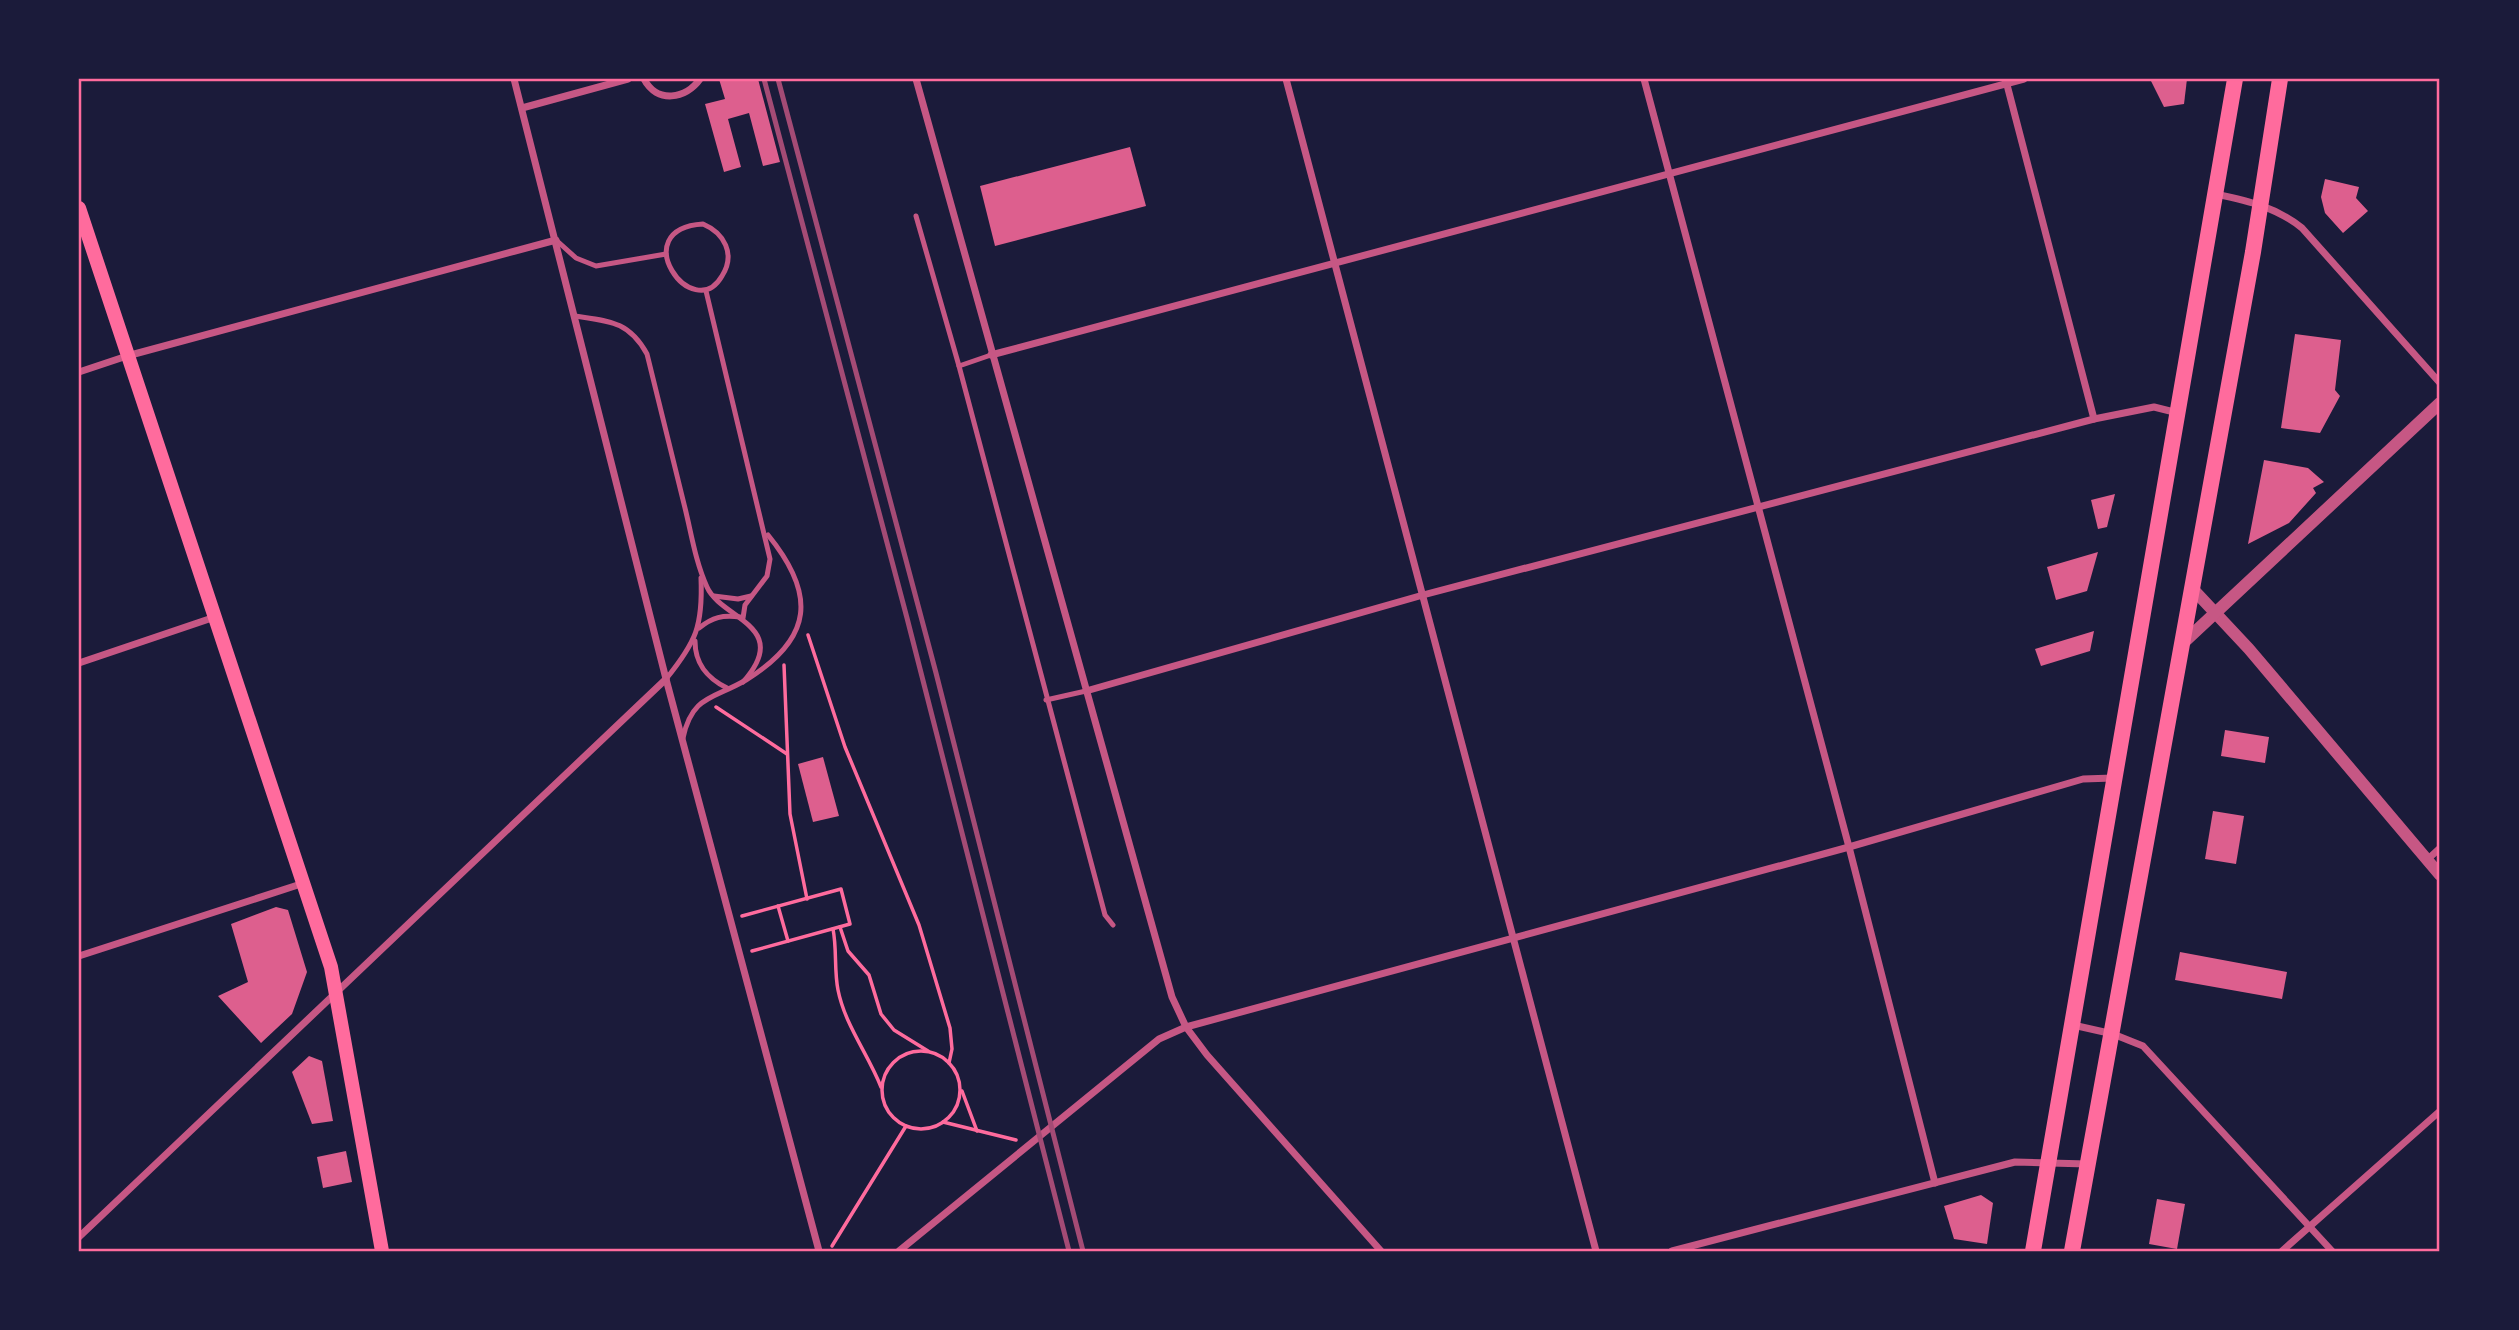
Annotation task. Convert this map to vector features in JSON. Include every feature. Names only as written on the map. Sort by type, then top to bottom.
[{"type":"main road","points":[[2033,1251],[2235,79]]},
{"type":"main road","points":[[2072,1251],[2090,1164],[2261,204],[2280,79]]},
{"type":"main road","points":[[79,208],[304,883],[337,992],[382,1251]]},
{"type":"street","points":[[514,79],[666,679],[819,1251]]},
{"type":"street","points":[[522,108],[628,79]]},
{"type":"street","points":[[644,79],[655,92],[676,96],[686,93],[699,79]]},
{"type":"street","points":[[916,79],[1172,997],[1186,1027],[1381,1251]]},
{"type":"street","points":[[1286,79],[1596,1251]]},
{"type":"street","points":[[1644,79],[1849,847],[1935,1183]]},
{"type":"street","points":[[991,355],[2006,81],[2024,79]]},
{"type":"street","points":[[2006,81],[2094,419]]},
{"type":"street","points":[[2216,194],[2261,204],[2288,216],[2302,228],[2440,383]]},
{"type":"street","points":[[79,372],[127,356],[556,240]]},
{"type":"street","points":[[2182,644],[2440,403]]},
{"type":"street","points":[[1086,691],[1423,595],[2094,419],[2154,407],[2179,413]]},
{"type":"street","points":[[2191,587],[2440,875]]},
{"type":"street","points":[[79,663],[216,617]]},
{"type":"street","points":[[79,1237],[666,679]]},
{"type":"street","points":[[899,1251],[1159,1039],[1186,1027],[1849,847],[2084,779],[2114,778]]},
{"type":"street","points":[[2427,860],[2440,848]]},
{"type":"street","points":[[79,956],[304,883]]},
{"type":"street","points":[[2073,1024],[2113,1034],[2143,1046],[2332,1251]]},
{"type":"street","points":[[2282,1251],[2440,1111]]},
{"type":"street","points":[[1672,1251],[2015,1162],[2090,1164]]},
{"type":"lane","points":[[916,216],[960,366],[1046,700],[1105,915],[1113,925]]},
{"type":"lane","points":[[703,224],[717,230],[726,241],[726,270],[718,284],[706,291],[696,291],[681,283],[666,254],[667,243],[675,232],[687,225],[703,224]]},
{"type":"lane","points":[[556,240],[576,258],[596,266],[666,254]]},
{"type":"lane","points":[[706,291],[767,534],[770,559],[768,576],[745,605],[743,618]]},
{"type":"lane","points":[[575,316],[625,327],[639,340],[647,354],[701,571],[703,614],[695,641],[695,655],[702,669],[713,681],[727,688]]},
{"type":"lane","points":[[960,366],[991,355]]},
{"type":"lane","points":[[683,738],[695,708],[727,688],[743,682],[783,649],[797,627],[801,600],[797,582],[790,562],[767,534]]},
{"type":"lane","points":[[701,571],[714,596],[743,618],[756,633],[759,650],[756,667],[743,682]]},
{"type":"lane","points":[[714,596],[738,600],[751,596]]},
{"type":"lane","points":[[698,628],[711,618],[724,615],[743,618]]},
{"type":"lane","points":[[666,679],[695,641]]},
{"type":"lane","points":[[1046,700],[1086,691]]},
{"type":"path","points":[[797,627],[811,637],[845,747],[919,925],[950,1028],[952,1049],[949,1063]]},
{"type":"path","points":[[783,649],[792,833],[807,898]]},
{"type":"path","points":[[705,700],[787,754]]},
{"type":"path","points":[[730,920],[841,889],[850,924],[740,955]]},
{"type":"path","points":[[778,906],[788,941]]},
{"type":"path","points":[[841,927],[848,951],[869,975],[881,1014],[894,1030],[949,1063],[958,1076],[977,1131]]},
{"type":"path","points":[[833,929],[838,990],[851,1029],[872,1063],[887,1109],[906,1126],[932,1128],[943,1122],[959,1102],[961,1089]]},
{"type":"path","points":[[883,1092],[886,1073],[894,1062],[904,1054],[930,1052]]},
{"type":"path","points":[[943,1122],[1029,1143]]},
{"type":"path","points":[[829,1251],[906,1126]]},
{"type":"building","points":[[719,79],[758,79],[780,162],[763,166],[749,113],[728,119],[741,167],[724,172],[705,104],[725,99]]},
{"type":"building","points":[[2150,79],[2187,79],[2184,104],[2164,107]]},
{"type":"building","points":[[1130,147],[1146,206],[995,246],[980,186]]},
{"type":"building","points":[[2325,179],[2359,187],[2356,198],[2368,211],[2343,233],[2325,213],[2321,197]]},
{"type":"building","points":[[2295,334],[2341,340],[2335,390],[2340,396],[2320,433],[2281,428]]},
{"type":"building","points":[[2264,460],[2308,468],[2324,482],[2313,488],[2316,493],[2289,523],[2248,544]]},
{"type":"building","points":[[2115,494],[2107,527],[2098,529],[2091,500]]},
{"type":"building","points":[[2098,552],[2087,591],[2056,600],[2047,567]]},
{"type":"building","points":[[2094,631],[2090,651],[2041,666],[2035,649]]},
{"type":"building","points":[[2225,730],[2269,737],[2265,763],[2221,756]]},
{"type":"building","points":[[823,757],[839,816],[813,822],[798,764]]},
{"type":"building","points":[[2213,811],[2244,816],[2236,864],[2205,859]]},
{"type":"building","points":[[276,907],[288,910],[307,972],[292,1014],[261,1043],[218,996],[248,982],[231,924]]},
{"type":"building","points":[[2180,952],[2287,972],[2282,999],[2175,980]]},
{"type":"building","points":[[309,1056],[322,1061],[333,1121],[312,1124],[292,1072]]},
{"type":"building","points":[[346,1151],[352,1182],[323,1188],[317,1157]]},
{"type":"building","points":[[1981,1195],[1993,1203],[1987,1244],[1954,1239],[1944,1206]]},
{"type":"building","points":[[2157,1199],[2185,1204],[2177,1249],[2149,1244]]},
{"type":"railway","points":[[764,79],[907,618],[1069,1251]]},
{"type":"railway","points":[[778,79],[936,673],[1083,1251]]}]
